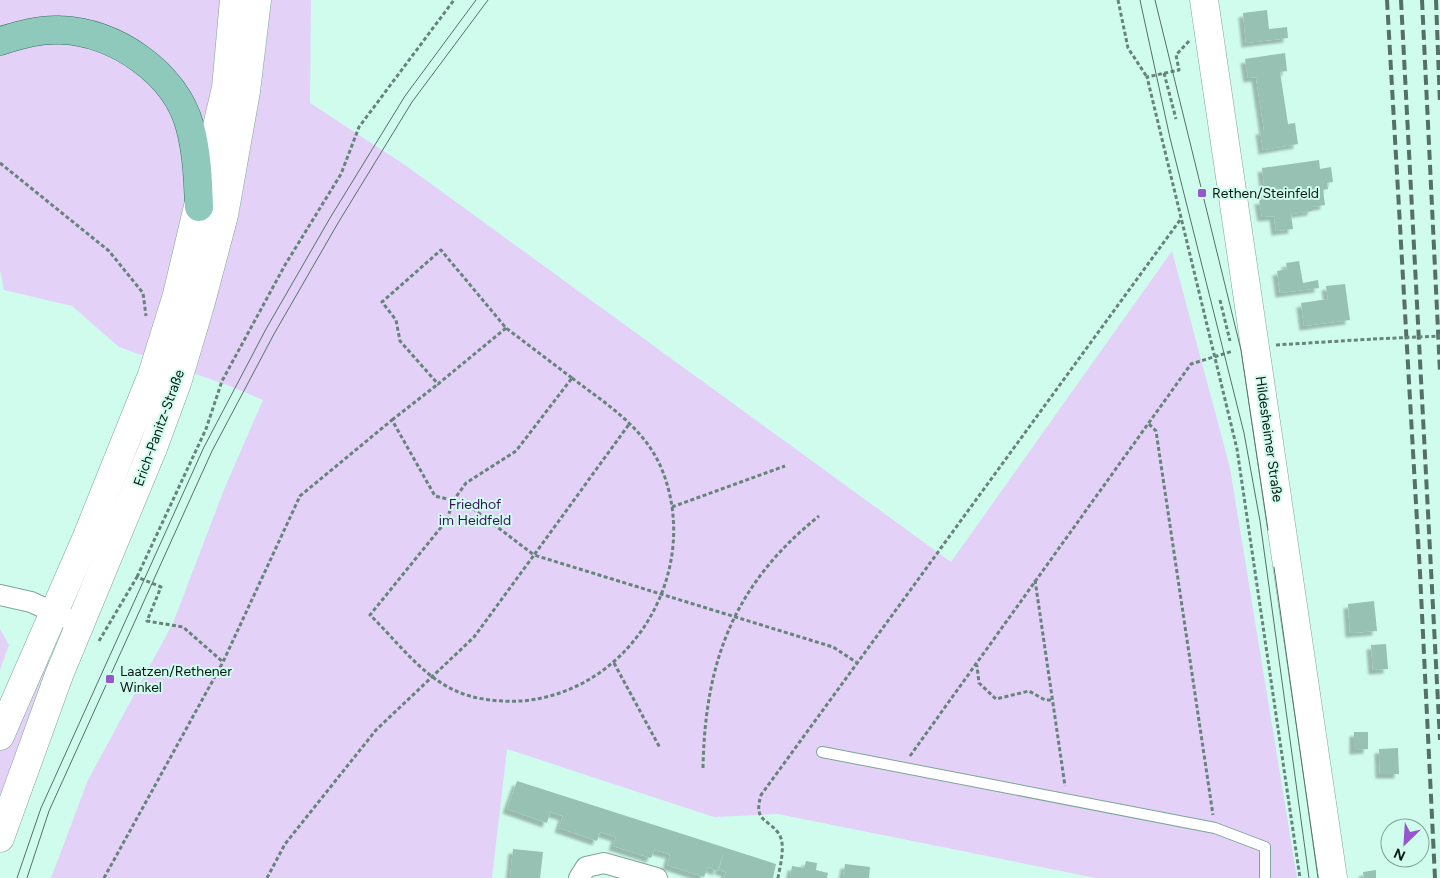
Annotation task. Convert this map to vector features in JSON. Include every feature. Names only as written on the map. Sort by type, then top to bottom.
[{"type":"main road","name":"Erich-Panitz-Straße","points":[[0,736],[90,530],[152,375],[177,295],[226,88],[234,0]]},
{"type":"main road","name":"Erich-Panitz-Straße","points":[[0,838],[59,675],[177,383],[201,302],[226,205],[246,91],[257,0]]},
{"type":"main road","name":"Hildesheimer Straße","points":[[1204,0],[1244,349],[1333,878]]},
{"type":"main road","points":[[0,42],[28,32],[60,30],[92,34],[128,50],[154,71],[173,91],[190,125],[198,166],[199,207]]},
{"type":"street","points":[[0,595],[31,602],[80,624]]},
{"type":"street","points":[[579,878],[586,867],[604,863],[657,878]]},
{"type":"lane","points":[[822,752],[1215,828],[1265,847],[1265,878]]},
{"type":"path","points":[[94,650],[137,577],[206,429],[222,381],[285,265],[341,174],[359,127],[454,0]]},
{"type":"path","points":[[1118,0],[1128,48],[1147,77],[1180,220],[1215,354],[1237,449],[1300,878]]},
{"type":"path","points":[[1147,77],[1172,71]]},
{"type":"path","points":[[1164,73],[1176,119]]},
{"type":"path","points":[[0,164],[110,251],[143,293],[147,322]]},
{"type":"path","points":[[778,878],[782,846],[780,835],[766,824],[759,814],[758,804],[760,795],[1180,220]]},
{"type":"path","points":[[438,384],[400,341],[396,320],[382,302],[441,250],[506,328],[572,378],[630,423],[648,444],[660,465],[672,507],[673,552],[662,594],[652,617],[641,633],[614,663],[583,684],[562,693],[535,700],[513,701],[482,699],[455,691],[433,677],[370,615],[447,520],[453,501],[466,483],[516,451],[572,378]]},
{"type":"path","points":[[1220,300],[1244,349],[1440,336]]},
{"type":"path","points":[[104,878],[223,662],[300,496],[506,328]]},
{"type":"path","points":[[907,768],[912,752],[1191,364],[1215,354]]},
{"type":"path","points":[[392,420],[435,496],[467,504],[534,555],[833,647],[856,662]]},
{"type":"path","points":[[267,878],[285,844],[376,730],[474,637],[630,423]]},
{"type":"path","points":[[1148,424],[1156,431],[1215,828]]},
{"type":"path","points":[[672,507],[785,466]]},
{"type":"path","points":[[703,768],[707,704],[718,659],[734,617],[762,571],[781,549],[819,516]]},
{"type":"path","points":[[137,577],[142,573]]},
{"type":"path","points":[[137,577],[161,588],[146,621],[183,627],[223,662]]},
{"type":"path","points":[[1035,580],[1067,799]]},
{"type":"path","points":[[150,605],[154,603]]},
{"type":"path","points":[[614,663],[660,748]]},
{"type":"path","points":[[974,664],[977,666],[979,684],[996,699],[1029,691],[1045,700],[1052,700]]},
{"type":"green space","name":"Friedhof im Heidfeld","points":[[0,0],[311,0],[310,103],[405,165],[951,562],[1172,251],[1230,468],[1297,878],[1096,878],[778,814],[714,817],[507,749],[492,878],[51,878],[88,780],[173,623],[223,492],[263,400],[227,385],[119,347],[72,306],[4,290],[0,270]]},
{"type":"green space","points":[[0,629],[9,645],[0,670]]},
{"type":"green space","points":[[35,655],[63,666],[0,839],[0,736]]},
{"type":"building","points":[[1267,10],[1269,29],[1287,27],[1288,38],[1246,43],[1243,13]]},
{"type":"building","points":[[1285,53],[1287,71],[1280,72],[1288,124],[1295,123],[1298,144],[1263,150],[1260,130],[1264,130],[1256,77],[1248,78],[1245,59]]},
{"type":"building","points":[[1319,160],[1320,169],[1331,167],[1333,182],[1327,183],[1328,189],[1323,190],[1325,205],[1312,207],[1312,211],[1291,214],[1293,229],[1276,231],[1274,216],[1262,217],[1259,200],[1266,199],[1262,168]]},
{"type":"building","points":[[1299,261],[1303,283],[1318,280],[1319,288],[1280,293],[1277,271],[1287,269],[1286,263]]},
{"type":"building","points":[[1345,284],[1350,320],[1304,326],[1301,303],[1328,299],[1326,286]]},
{"type":"building","points":[[1374,601],[1377,631],[1350,633],[1348,604]]},
{"type":"building","points":[[1386,644],[1388,669],[1373,670],[1371,645]]},
{"type":"building","points":[[1354,732],[1368,732],[1368,749],[1354,750]]},
{"type":"building","points":[[1398,748],[1399,774],[1380,774],[1379,749]]},
{"type":"building","points":[[517,781],[776,864],[773,878],[724,878],[726,872],[719,870],[724,852],[717,871],[708,867],[704,877],[667,865],[670,854],[654,850],[651,858],[613,846],[616,837],[600,832],[597,841],[559,828],[563,816],[550,812],[547,823],[507,809]]},
{"type":"building","points":[[513,849],[543,852],[540,878],[510,878]]},
{"type":"building","points":[[806,861],[817,863],[816,870],[828,873],[827,878],[790,878],[792,866],[804,868]]},
{"type":"building","points":[[845,864],[870,867],[869,878],[843,878]]},
{"type":"building","points":[[1376,870],[1376,878],[1364,878],[1363,872]]},
{"type":"tram line","points":[[17,878],[41,808],[204,447],[266,329],[330,218],[405,96],[476,0]]},
{"type":"tram line","points":[[27,878],[49,811],[212,451],[274,334],[338,223],[412,102],[488,0]]},
{"type":"tram line","points":[[1140,0],[1170,138],[1244,433],[1260,521],[1309,878]]},
{"type":"tram line","points":[[1155,0],[1241,350],[1268,530]]},
{"type":"tram line","points":[[1274,567],[1318,878]]},
{"type":"railway","points":[[1387,0],[1420,573],[1435,878]]},
{"type":"railway","points":[[1401,0],[1440,740]]},
{"type":"railway","points":[[1422,0],[1440,372]]},
{"type":"railway","points":[[1436,0],[1440,105]]},
{"type":"place","name":"Rethen/Steinfeld","points":[[1202,193]]},
{"type":"place","name":"Laatzen/Rethener Winkel","points":[[110,679]]}]
